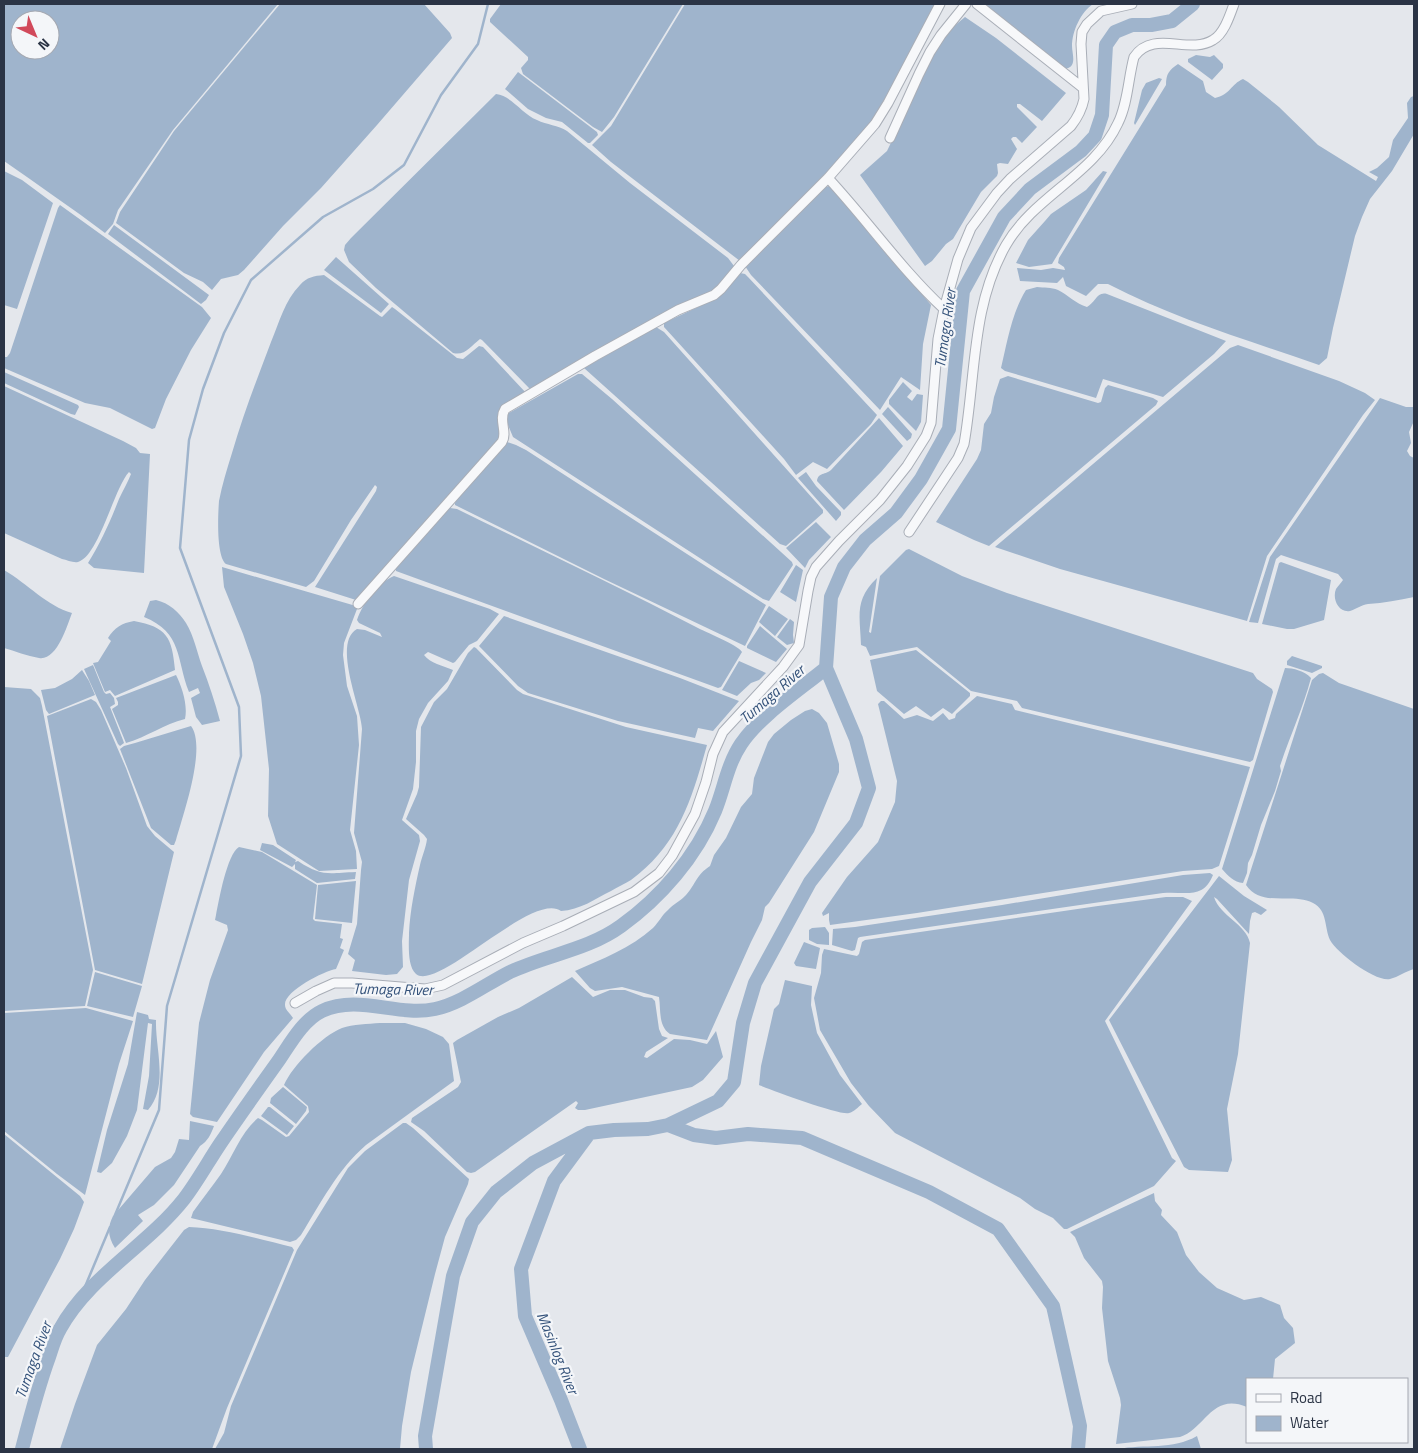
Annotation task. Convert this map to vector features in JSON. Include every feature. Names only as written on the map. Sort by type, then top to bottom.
[{"type":"street","points":[[358,604],[502,442],[504,438],[501,419],[505,409],[595,356],[678,310],[721,289],[741,265],[828,178],[875,124],[940,4]]},
{"type":"street","points":[[890,138],[930,52],[966,4]]},
{"type":"street","points":[[977,4],[1083,88]]},
{"type":"street","points":[[295,1003],[334,983],[425,989],[443,985],[523,943],[634,892],[659,873],[676,849],[694,814],[706,782],[713,754],[723,732],[783,668],[799,645],[811,577],[816,567],[839,540],[880,500],[907,466],[926,436],[931,423],[938,339],[944,309],[958,259],[971,228],[1010,179],[1071,126],[1083,108],[1081,44],[1082,32],[1087,24],[1101,11],[1132,4]]},
{"type":"street","points":[[909,532],[958,458],[964,444],[974,352],[984,297],[1006,244],[1028,215],[1087,164],[1104,146],[1122,114],[1131,67],[1138,51],[1151,44],[1204,44],[1214,40],[1234,4]]},
{"type":"street","points":[[828,178],[902,266],[944,309]]},
{"type":"water","points":[[4,4],[278,4],[173,130],[118,210],[113,224],[105,233],[4,161]]},
{"type":"water","points":[[280,4],[424,4],[450,33],[452,38],[321,188],[283,226],[244,270],[238,275],[221,279],[212,290],[203,282],[184,273],[116,223],[120,212],[174,131]]},
{"type":"water","points":[[501,4],[683,4],[614,117],[602,132],[523,74],[521,68],[528,60],[528,57],[490,22],[490,19]]},
{"type":"water","points":[[685,4],[940,4],[873,127],[740,261],[611,162],[592,145],[611,126]]},
{"type":"water","points":[[978,4],[1093,4],[1078,22],[1072,40],[1073,64],[1064,69]]},
{"type":"water","points":[[965,17],[996,38],[1066,93],[1042,121],[1020,104],[1017,104],[1017,107],[1037,127],[1022,143],[1016,137],[1011,139],[1017,149],[1008,164],[997,164],[997,176],[981,192],[953,239],[925,266],[860,175],[887,151],[938,45],[953,27]]},
{"type":"water","points":[[1196,55],[1210,57],[1214,55],[1223,64],[1223,68],[1212,80],[1188,62],[1188,59]]},
{"type":"water","points":[[1178,64],[1203,81],[1206,92],[1215,98],[1220,97],[1243,79],[1279,107],[1318,145],[1376,181],[1378,177],[1369,172],[1377,168],[1389,157],[1393,140],[1408,118],[1407,103],[1414,96],[1414,134],[1392,171],[1370,199],[1362,217],[1355,236],[1327,358],[1319,365],[1185,318],[1133,297],[1108,284],[1098,284],[1086,296],[1066,286],[1063,277],[1057,283],[1020,281],[1017,268],[1065,270],[1058,263],[1059,258],[1166,85],[1172,68]]},
{"type":"water","points":[[518,72],[597,132],[598,135],[588,143],[562,122],[546,118],[528,109],[505,89]]},
{"type":"water","points":[[1159,78],[1162,79],[1135,125],[1142,90],[1146,83]]},
{"type":"water","points":[[496,94],[507,98],[541,122],[567,131],[630,183],[728,258],[734,266],[722,286],[533,390],[480,339],[464,352],[453,353],[376,288],[349,262],[344,250],[345,245],[351,238]]},
{"type":"water","points":[[4,171],[22,180],[53,203],[17,309],[4,305]]},
{"type":"water","points":[[1103,171],[1107,172],[1052,264],[1029,267],[1016,263],[1028,240],[1051,214],[1086,190]]},
{"type":"water","points":[[829,186],[834,188],[931,305],[923,344],[920,390],[901,377],[880,410],[751,275],[745,266]]},
{"type":"water","points":[[60,205],[202,307],[211,318],[191,350],[166,399],[155,428],[152,429],[110,408],[85,403],[4,368],[4,357],[7,357],[10,353]]},
{"type":"water","points":[[114,225],[209,295],[206,300],[201,304],[108,234]]},
{"type":"water","points":[[336,257],[389,304],[381,313],[324,270]]},
{"type":"water","points":[[740,273],[748,277],[877,415],[871,424],[827,469],[813,462],[796,475],[784,459],[664,327],[664,323],[719,297]]},
{"type":"water","points":[[324,275],[382,317],[392,307],[457,358],[463,359],[479,346],[483,347],[528,395],[503,408],[500,441],[356,600],[315,587],[376,491],[377,487],[375,485],[314,581],[306,587],[226,564],[223,560],[219,544],[219,501],[223,483],[245,411],[280,320],[290,298],[303,282],[311,277]]},
{"type":"water","points":[[1037,287],[1058,290],[1087,307],[1101,294],[1107,294],[1226,341],[1214,354],[1163,397],[1103,379],[1096,398],[1005,371],[1001,368],[1011,328],[1021,299],[1026,290]]},
{"type":"water","points":[[656,327],[664,332],[823,510],[823,513],[786,546],[780,544],[584,368]]},
{"type":"water","points":[[1238,345],[1339,381],[1365,393],[1375,400],[1267,556],[1247,621],[1060,569],[995,547],[1230,348]]},
{"type":"water","points":[[4,372],[78,405],[79,407],[75,415],[4,383]]},
{"type":"water","points":[[578,374],[582,374],[612,399],[792,562],[793,565],[769,601],[763,599],[513,437],[508,425],[507,414]]},
{"type":"water","points":[[1008,376],[1098,403],[1101,402],[1105,388],[1108,385],[1158,401],[1156,405],[989,546],[936,522],[977,459],[981,450],[984,424],[991,413],[1000,379]]},
{"type":"water","points":[[903,382],[912,391],[907,397],[912,401],[917,394],[923,395],[921,422],[916,431],[889,404],[889,400]]},
{"type":"water","points":[[4,386],[123,441],[136,448],[140,453],[150,454],[144,573],[94,568],[88,563],[105,532],[130,477],[131,474],[129,472],[123,480],[93,548],[86,557],[78,562],[62,559],[4,533]]},
{"type":"water","points":[[1380,398],[1406,407],[1414,407],[1414,421],[1409,432],[1411,443],[1407,451],[1414,458],[1414,597],[1365,605],[1350,611],[1342,610],[1337,604],[1335,597],[1336,589],[1343,580],[1338,574],[1281,555],[1276,559],[1258,623],[1249,622],[1270,557]]},
{"type":"water","points":[[888,407],[912,434],[911,438],[907,441],[882,414]]},
{"type":"water","points":[[879,418],[903,446],[844,510],[817,481],[818,478],[831,470]]},
{"type":"water","points":[[507,442],[526,450],[766,605],[745,646],[455,505],[457,499]]},
{"type":"water","points":[[806,472],[816,486],[841,512],[836,521],[798,478]]},
{"type":"water","points":[[450,508],[457,509],[607,582],[728,642],[742,652],[721,687],[718,688],[396,571],[396,566]]},
{"type":"water","points":[[816,522],[831,537],[809,560],[805,568],[786,548]]},
{"type":"water","points":[[909,549],[962,576],[1007,593],[1253,673],[1257,679],[1272,689],[1273,692],[1253,760],[1250,762],[1022,708],[1017,701],[971,691],[917,647],[870,656],[866,647],[861,645],[860,609],[862,601],[877,578],[869,632],[871,633],[880,576]]},
{"type":"water","points":[[1281,562],[1331,580],[1324,620],[1294,629],[1262,624],[1279,563]]},
{"type":"water","points":[[796,565],[803,570],[796,602],[780,592]]},
{"type":"water","points":[[222,567],[356,606],[357,609],[344,643],[343,655],[347,686],[357,716],[359,745],[350,830],[356,851],[357,869],[319,871],[277,844],[268,816],[269,769],[261,696],[253,663],[224,587]]},
{"type":"water","points":[[4,570],[46,600],[72,613],[64,634],[51,654],[39,658],[4,648]]},
{"type":"water","points":[[394,576],[490,609],[499,614],[477,641],[469,645],[455,662],[453,663],[428,652],[424,655],[433,662],[453,670],[448,681],[428,703],[419,719],[416,731],[416,762],[413,789],[402,820],[419,835],[420,841],[409,880],[402,941],[403,967],[397,974],[386,975],[352,971],[355,960],[348,954],[357,924],[362,862],[354,833],[362,729],[347,661],[347,647],[350,636],[357,629],[382,637],[380,633],[359,623],[357,620],[371,594],[382,583]]},
{"type":"water","points":[[156,600],[173,608],[189,628],[220,721],[202,725],[196,717],[191,698],[200,693],[198,688],[189,692],[172,639],[157,623],[144,617],[150,601]]},
{"type":"water","points":[[769,606],[788,619],[775,636],[759,622]]},
{"type":"water","points":[[504,616],[680,678],[739,701],[713,731],[698,728],[695,738],[618,721],[528,693],[518,686],[479,646]]},
{"type":"water","points":[[790,619],[794,622],[794,643],[787,645],[777,637]]},
{"type":"water","points":[[134,621],[145,623],[161,630],[166,635],[172,649],[175,670],[115,696],[110,690],[105,692],[93,663],[98,662],[111,641],[108,638],[113,631],[126,623]]},
{"type":"water","points":[[760,626],[787,649],[776,662],[747,648]]},
{"type":"water","points":[[474,647],[523,694],[626,727],[707,745],[696,784],[672,836],[661,852],[631,880],[575,909],[561,911],[547,909],[529,915],[444,969],[427,976],[416,974],[413,970],[409,949],[416,882],[427,839],[406,819],[419,787],[421,727],[434,702],[447,689],[468,653]]},
{"type":"water","points":[[916,650],[970,693],[970,696],[952,714],[943,708],[931,717],[916,706],[904,714],[877,691],[870,660]]},
{"type":"water","points":[[1292,656],[1322,666],[1322,668],[1312,673],[1287,665],[1287,661]]},
{"type":"water","points":[[739,661],[766,673],[737,696],[722,690]]},
{"type":"water","points":[[93,665],[104,692],[106,694],[110,693],[114,698],[115,704],[110,707],[124,743],[120,746],[84,669]]},
{"type":"water","points":[[1285,668],[1299,670],[1311,678],[1280,766],[1281,771],[1275,791],[1261,825],[1243,883],[1231,878],[1222,869]]},
{"type":"water","points":[[82,670],[95,695],[49,714],[46,710],[41,690],[55,688],[72,679]]},
{"type":"water","points":[[1323,673],[1339,683],[1414,709],[1414,969],[1390,979],[1375,976],[1357,966],[1334,946],[1318,906],[1305,900],[1260,896],[1252,892],[1246,885],[1312,680]]},
{"type":"water","points":[[176,675],[184,696],[185,719],[126,743],[112,709],[118,705],[116,698]]},
{"type":"water","points":[[4,687],[31,689],[40,698],[93,970],[85,1006],[4,1011]]},
{"type":"water","points":[[977,696],[1012,704],[1015,710],[1250,767],[1219,866],[1212,869],[1183,871],[830,925],[829,913],[823,916],[822,913],[847,877],[878,842],[895,802],[897,781],[878,704],[884,701],[904,719],[917,715],[933,721],[943,713],[949,720],[955,718],[956,714]]},
{"type":"water","points":[[91,699],[96,702],[101,710],[126,768],[147,826],[155,836],[174,852],[142,984],[95,970],[47,716]]},
{"type":"water","points":[[812,709],[819,713],[827,723],[839,764],[839,772],[814,832],[765,907],[762,920],[707,1040],[670,1034],[666,1031],[662,1022],[659,997],[622,987],[595,991],[590,988],[575,971],[616,952],[644,935],[653,928],[672,906],[686,895],[699,876],[710,866],[714,855],[726,838],[741,807],[752,794],[754,778],[768,742],[774,734],[791,720]]},
{"type":"water","points":[[191,726],[195,736],[195,765],[176,840],[174,845],[171,845],[151,828],[120,749],[124,746]]},
{"type":"water","points":[[262,843],[273,845],[296,860],[295,862],[298,861],[313,870],[326,873],[356,872],[355,879],[317,883],[295,869],[295,864],[292,867],[260,850]]},
{"type":"water","points":[[239,847],[262,852],[317,885],[313,919],[315,921],[342,924],[340,938],[343,939],[340,948],[344,950],[336,969],[306,982],[286,1000],[285,1007],[293,1018],[264,1052],[217,1122],[193,1117],[190,1114],[199,1023],[210,980],[228,930],[227,925],[215,920],[227,868]]},
{"type":"water","points":[[1210,873],[1213,875],[1209,883],[1199,891],[1192,893],[1163,893],[860,937],[858,938],[855,950],[852,951],[832,945],[833,929],[1002,905],[1183,875]]},
{"type":"water","points":[[1219,876],[1244,896],[1267,910],[1261,915],[1255,912],[1252,913],[1249,934],[1214,897],[1222,910],[1244,930],[1250,943],[1238,1054],[1227,1109],[1232,1160],[1228,1172],[1189,1170],[1184,1167],[1109,1020]]},
{"type":"water","points":[[356,881],[352,923],[315,919],[318,885]]},
{"type":"water","points":[[1166,897],[1183,897],[1192,901],[1105,1021],[1172,1158],[1176,1161],[1154,1186],[1067,1229],[1064,1229],[1053,1218],[1035,1209],[1020,1198],[895,1133],[869,1106],[851,1083],[820,1030],[814,998],[821,973],[824,949],[857,956],[862,942],[865,940]]},
{"type":"water","points":[[825,927],[829,933],[829,945],[817,944],[809,940],[809,930]]},
{"type":"water","points":[[804,942],[820,948],[816,969],[796,966],[794,963]]},
{"type":"water","points":[[95,972],[142,986],[133,1017],[87,1006]]},
{"type":"water","points":[[572,977],[593,997],[610,990],[625,990],[652,998],[655,1001],[659,1029],[662,1036],[668,1038],[646,1052],[644,1057],[647,1058],[674,1039],[707,1044],[716,1031],[723,1057],[703,1080],[692,1087],[585,1110],[575,1108],[578,1103],[576,1101],[475,1172],[467,1172],[424,1131],[411,1122],[412,1118],[458,1087],[461,1082],[453,1043]]},
{"type":"water","points":[[785,980],[812,986],[811,1005],[817,1033],[840,1075],[862,1104],[853,1112],[833,1111],[759,1085],[761,1066],[774,1009],[779,1004]]},
{"type":"water","points":[[86,1008],[133,1021],[119,1064],[85,1195],[4,1131],[4,1013]]},
{"type":"water","points":[[137,1012],[148,1015],[149,1019],[156,1020],[160,1066],[158,1090],[148,1110],[143,1109],[149,1076],[152,1024],[148,1023],[137,1110],[127,1136],[112,1163],[101,1173],[97,1172],[107,1130],[128,1064]]},
{"type":"water","points":[[380,1023],[405,1023],[426,1029],[443,1037],[449,1044],[454,1081],[356,1154],[338,1176],[296,1240],[290,1242],[191,1218],[193,1212],[221,1174],[242,1137],[258,1118],[286,1137],[289,1136],[309,1112],[308,1106],[284,1085],[308,1052],[342,1028]]},
{"type":"water","points":[[283,1087],[307,1107],[296,1124],[270,1103],[271,1098]]},
{"type":"water","points":[[268,1107],[294,1126],[287,1135],[261,1116]]},
{"type":"water","points":[[190,1121],[214,1126],[209,1137],[200,1146],[174,1185],[154,1205],[138,1215],[143,1221],[115,1248],[109,1232],[113,1216],[155,1167],[171,1158],[179,1139],[189,1140]]},
{"type":"water","points":[[403,1123],[413,1128],[469,1179],[445,1237],[435,1274],[411,1372],[400,1449],[215,1449],[224,1433],[231,1406],[297,1250],[348,1168],[365,1151]]},
{"type":"water","points":[[4,1134],[80,1196],[84,1202],[60,1259],[8,1357],[4,1357]]},
{"type":"water","points":[[1154,1193],[1155,1201],[1162,1210],[1161,1215],[1177,1232],[1186,1255],[1199,1272],[1217,1288],[1244,1300],[1261,1297],[1280,1305],[1284,1318],[1293,1328],[1295,1343],[1275,1359],[1273,1378],[1246,1378],[1246,1407],[1225,1404],[1210,1413],[1189,1433],[1180,1437],[1116,1444],[1121,1405],[1108,1361],[1102,1308],[1102,1281],[1084,1258],[1075,1237],[1070,1232]]},
{"type":"water","points":[[189,1227],[241,1234],[292,1247],[294,1250],[227,1408],[212,1449],[60,1449],[97,1345],[126,1309],[145,1280],[184,1230]]},
{"type":"water","points":[[1197,1436],[1201,1449],[1118,1449],[1168,1445]]},
{"type":"waterway","points":[[115,1215],[159,1110],[167,1006],[241,756],[239,707],[180,548],[189,440],[203,389],[224,333],[251,280],[323,217],[373,189],[404,165],[441,95],[478,44],[488,4]]},
{"type":"waterway","name":"Tumaga River","points":[[426,1449],[425,1436],[453,1276],[472,1222],[496,1192],[533,1163],[589,1133],[648,1129],[668,1125],[718,1101],[734,1082],[743,1023],[755,983],[810,882],[856,823],[869,788],[856,739],[826,668],[831,597],[844,567],[865,540],[896,513],[921,479],[949,429],[963,291],[1004,217],[1030,189],[1081,151],[1095,136],[1102,115],[1106,45],[1115,32],[1132,25],[1151,25],[1172,21],[1193,4]]},
{"type":"waterway","name":"Tumaga River","points":[[22,1449],[54,1343],[58,1332],[72,1310],[102,1277],[153,1232],[184,1199],[292,1040],[309,1020],[322,1011],[336,1006],[364,1005],[421,1011],[445,1006],[464,998],[510,972],[581,947],[621,926],[663,889],[676,875],[698,844],[715,811],[732,760],[749,733],[769,713],[826,668]]},
{"type":"waterway","points":[[668,1125],[694,1135],[716,1138],[748,1134],[802,1138],[929,1192],[998,1229],[1053,1306],[1080,1426],[1078,1449]]},
{"type":"waterway","name":"Masinlog River","points":[[580,1449],[525,1316],[521,1269],[554,1181],[588,1135]]},
{"type":"waterway","points":[[79,1301],[110,1227]]}]
